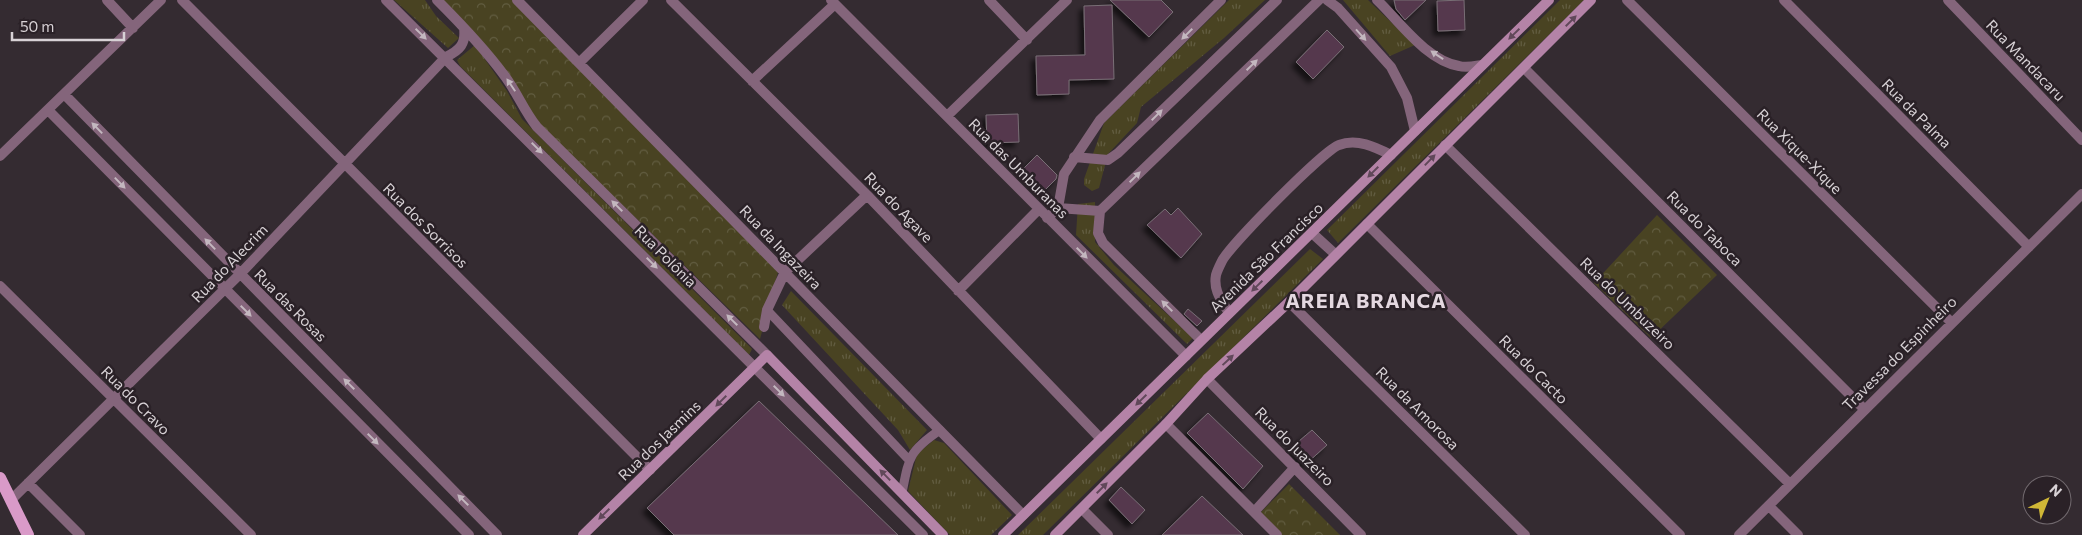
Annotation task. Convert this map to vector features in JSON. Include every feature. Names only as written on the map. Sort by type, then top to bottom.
[{"type":"main road","name":"Avenida São Francisco","points":[[1003,535],[1549,0]]},
{"type":"main road","points":[[1055,535],[1166,424],[1207,379],[1289,302],[1335,254],[1592,0]]},
{"type":"main road","name":"Rua dos Jasmins","points":[[583,535],[767,354]]},
{"type":"main road","name":"Rua Polônia","points":[[767,354],[944,535]]},
{"type":"main road","points":[[0,478],[28,535]]},
{"type":"street","points":[[107,0],[133,28]]},
{"type":"street","points":[[0,156],[49,111],[161,0]]},
{"type":"street","name":"Rua dos Sorrisos","points":[[182,0],[650,470]]},
{"type":"street","name":"Rua Polônia","points":[[386,0],[923,535]]},
{"type":"street","name":"Rua Polônia","points":[[437,0],[463,26],[505,76],[527,115],[538,127],[767,354]]},
{"type":"street","name":"Rua da Ingazeira","points":[[517,0],[1023,515]]},
{"type":"street","points":[[580,62],[643,0]]},
{"type":"street","name":"Rua do Agave","points":[[670,0],[867,195],[1101,439]]},
{"type":"street","points":[[989,0],[1027,40]]},
{"type":"street","points":[[947,116],[1067,0]]},
{"type":"street","points":[[1047,218],[1058,208],[1064,174],[1100,120],[1221,0]]},
{"type":"street","points":[[1074,158],[1108,160],[1118,153],[1277,0]]},
{"type":"street","points":[[1201,340],[1103,243],[1098,233],[1100,211],[1320,0]]},
{"type":"street","points":[[1327,0],[1338,8],[1391,67],[1407,98],[1415,132]]},
{"type":"street","points":[[1377,0],[1426,49],[1440,58],[1461,67],[1482,65]]},
{"type":"street","name":"Rua Xique-Xique","points":[[1627,0],[1951,322]]},
{"type":"street","name":"Rua da Palma","points":[[1784,0],[2029,247]]},
{"type":"street","name":"Rua Mandacaru","points":[[1948,0],[2082,140]]},
{"type":"street","points":[[752,81],[833,2]]},
{"type":"street","name":"Rua das Umburanas","points":[[833,2],[1038,210],[1186,356]]},
{"type":"street","name":"Rua do Alecrim","points":[[11,500],[240,274],[446,58],[464,44],[463,26]]},
{"type":"street","name":"Rua do Taboca","points":[[1524,68],[1864,409]]},
{"type":"street","name":"Rua das Rosas","points":[[65,95],[497,535]]},
{"type":"street","points":[[49,111],[224,290],[469,535]]},
{"type":"street","points":[[1229,313],[1215,290],[1216,275],[1222,260],[1308,170],[1338,145],[1362,143],[1390,155]]},
{"type":"street","name":"Rua do Umbuzeiro","points":[[1445,145],[1790,484]]},
{"type":"street","name":"Travessa do Espinheiro","points":[[1739,535],[1951,322],[2082,194]]},
{"type":"street","points":[[764,327],[767,310],[784,272],[867,195]]},
{"type":"street","points":[[1058,208],[1100,211]]},
{"type":"street","points":[[958,291],[1038,210]]},
{"type":"street","name":"Rua do Cacto","points":[[1367,224],[1680,535]]},
{"type":"street","points":[[1312,233],[1335,254]]},
{"type":"street","name":"Rua do Cravo","points":[[0,286],[250,535]]},
{"type":"street","name":"Rua da Amorosa","points":[[1289,302],[1525,535]]},
{"type":"street","name":"Rua do Juazeiro","points":[[1207,379],[1361,535]]},
{"type":"street","points":[[1166,424],[1277,535]]},
{"type":"street","points":[[1254,512],[1295,467]]},
{"type":"street","points":[[28,483],[80,535]]},
{"type":"street","points":[[1769,506],[1798,535]]},
{"type":"street","points":[[1082,508],[1108,535]]},
{"type":"lane","points":[[767,310],[909,460]]},
{"type":"lane","points":[[902,493],[909,460],[922,442],[940,430]]},
{"type":"green space","points":[[394,0],[425,0],[436,16],[459,38],[448,48]]},
{"type":"green space","points":[[441,0],[516,0],[778,272],[760,339],[528,113]]},
{"type":"green space","points":[[1229,0],[1265,0],[1224,38],[1141,107],[1137,123],[1108,154],[1099,188],[1092,191],[1084,185],[1084,179],[1104,123]]},
{"type":"green space","points":[[1343,0],[1368,0],[1415,45],[1390,56]]},
{"type":"green space","points":[[1560,0],[1584,0],[1338,243],[1327,230]]},
{"type":"green space","points":[[475,45],[507,91],[522,119],[752,349],[749,355],[460,66],[457,60]]},
{"type":"green space","points":[[1095,202],[1095,242],[1114,265],[1193,338],[1187,344],[1076,235],[1078,204]]},
{"type":"green space","points":[[1657,215],[1717,275],[1651,338],[1594,283]]},
{"type":"green space","points":[[1310,249],[1323,259],[1043,535],[1018,535]]},
{"type":"green space","points":[[791,291],[927,430],[910,450],[898,430],[782,305]]},
{"type":"green space","points":[[934,440],[944,443],[1012,515],[991,535],[950,535],[908,491],[917,454]]},
{"type":"green space","points":[[1289,484],[1340,535],[1281,535],[1260,513]]},
{"type":"building","points":[[1110,0],[1161,0],[1173,12],[1149,37]]},
{"type":"building","points":[[1394,0],[1426,0],[1405,20],[1396,9]]},
{"type":"building","points":[[1464,0],[1465,30],[1438,31],[1437,1]]},
{"type":"building","points":[[1112,5],[1114,79],[1069,80],[1069,94],[1037,95],[1036,56],[1085,55],[1084,6]]},
{"type":"building","points":[[1327,30],[1344,47],[1313,79],[1296,62]]},
{"type":"building","points":[[1018,114],[1019,142],[987,143],[986,115]]},
{"type":"building","points":[[1037,155],[1057,175],[1056,179],[1043,192],[1022,170]]},
{"type":"building","points":[[1178,208],[1202,234],[1181,258],[1147,225],[1165,209],[1171,215]]},
{"type":"building","points":[[1188,309],[1202,321],[1197,326],[1184,314]]},
{"type":"building","points":[[759,401],[898,535],[674,535],[647,508]]},
{"type":"building","points":[[1208,413],[1263,466],[1243,489],[1187,433]]},
{"type":"building","points":[[1312,430],[1327,445],[1306,464],[1292,447]]},
{"type":"building","points":[[1121,487],[1145,510],[1132,524],[1109,500]]},
{"type":"building","points":[[1202,496],[1243,535],[1162,535]]},
{"type":"district","name":"AREIA BRANCA","points":[[1366,300]]}]
